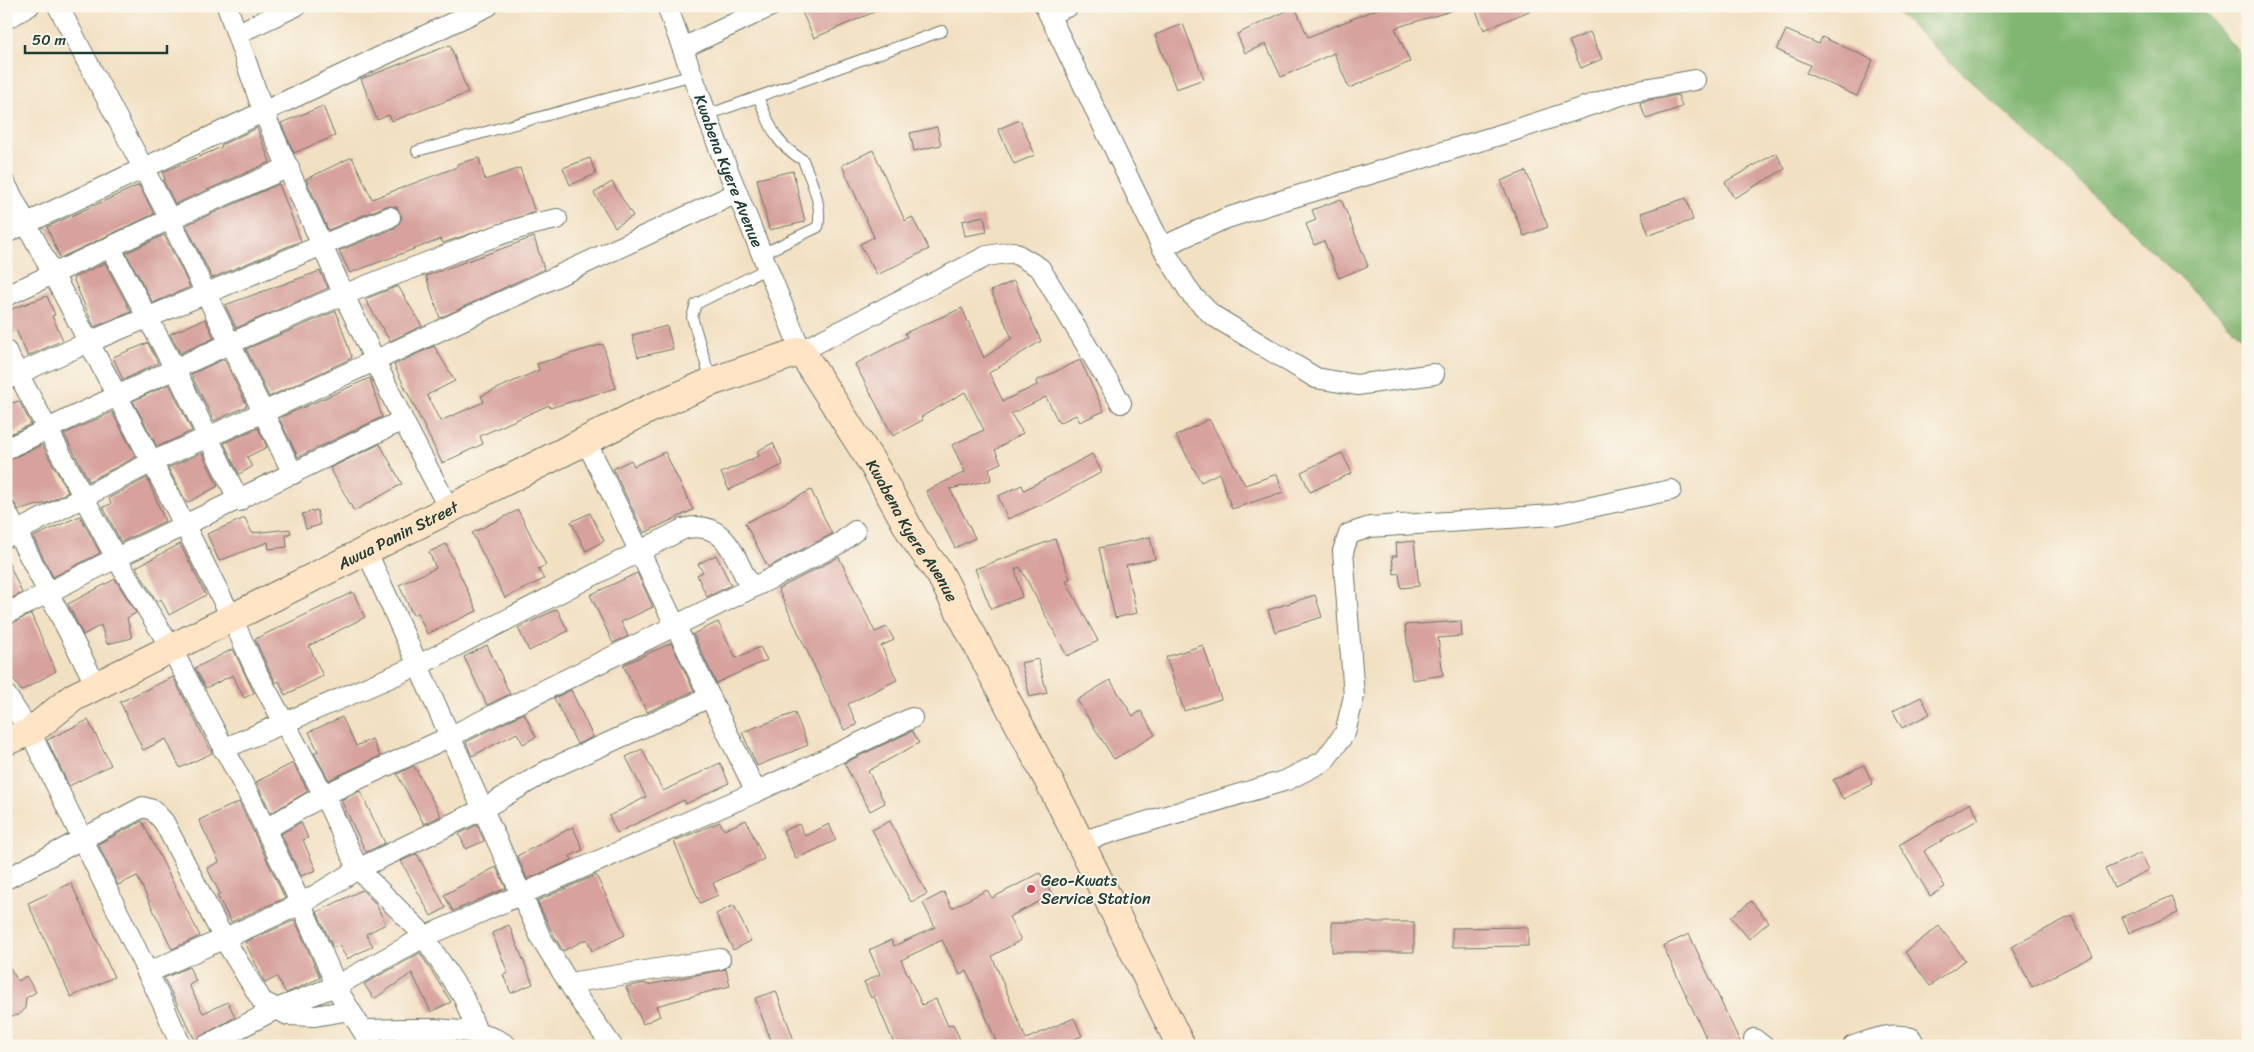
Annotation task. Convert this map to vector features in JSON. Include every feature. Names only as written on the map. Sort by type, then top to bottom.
[{"type":"main road","name":"Awua Panin Street","points":[[18,737],[74,696],[651,408],[711,382],[801,351]]},
{"type":"main road","name":"Kwabena Kyere Avenue","points":[[801,351],[876,469],[914,538],[940,574],[1079,842],[1173,1042]]},
{"type":"street","points":[[6,19],[29,6]]},
{"type":"street","points":[[58,6],[170,219],[232,344],[293,474]]},
{"type":"street","points":[[227,6],[238,33],[263,111],[343,293],[403,420],[449,509]]},
{"type":"street","points":[[238,33],[296,6]]},
{"type":"street","points":[[6,233],[263,111],[450,14],[488,6]]},
{"type":"street","name":"Kwabena Kyere Avenue","points":[[667,6],[737,194],[801,351]]},
{"type":"street","points":[[682,48],[771,6]]},
{"type":"street","points":[[1069,6],[1047,10],[1162,247],[1191,294],[1212,316],[1316,378],[1357,385],[1434,374]]},
{"type":"street","points":[[1162,247],[1224,219],[1274,203],[1508,132],[1633,91],[1695,80]]},
{"type":"street","points":[[6,296],[170,219],[289,167]]},
{"type":"street","points":[[6,185],[152,462],[232,618],[257,673],[324,794],[358,869],[424,937],[463,996],[477,1032]]},
{"type":"street","points":[[12,534],[206,436],[264,412],[375,359],[737,194]]},
{"type":"street","points":[[12,377],[89,342],[390,217]]},
{"type":"street","points":[[6,449],[175,369],[343,293],[520,228],[557,219]]},
{"type":"street","points":[[110,247],[175,369],[238,501]]},
{"type":"street","points":[[801,351],[987,256],[1013,252],[1040,268],[1120,403]]},
{"type":"street","points":[[6,351],[12,377],[49,428],[116,558],[170,648],[266,829],[336,986],[367,1038],[477,1032],[499,1039],[507,1046]]},
{"type":"street","points":[[6,614],[49,594],[116,558],[185,527],[403,420]]},
{"type":"street","points":[[586,441],[756,792]]},
{"type":"street","points":[[1079,842],[1287,780],[1324,762],[1345,733],[1354,696],[1343,551],[1349,534],[1370,527],[1554,515],[1671,490]]},
{"type":"street","points":[[6,511],[12,534],[49,594],[96,685]]},
{"type":"street","points":[[223,748],[419,665],[682,530],[695,526],[709,528],[723,536],[751,588]]},
{"type":"street","points":[[266,829],[324,794],[451,736],[751,588],[840,543],[855,531]]},
{"type":"street","points":[[366,550],[541,938],[612,1046]]},
{"type":"street","points":[[6,695],[18,737],[81,839],[181,1046]]},
{"type":"street","points":[[147,973],[301,904],[358,869],[483,809],[550,769],[710,697]]},
{"type":"street","points":[[205,1046],[276,1009],[336,986],[424,937],[756,792],[912,718]]},
{"type":"street","points":[[6,879],[143,807],[153,810],[164,822],[224,939],[262,1001],[288,1015],[315,1016],[350,1010]]},
{"type":"street","points":[[569,983],[720,959]]},
{"type":"street","points":[[1852,1046],[1884,1036],[1901,1035],[1911,1038],[1915,1046]]},
{"type":"lane","points":[[707,115],[942,31]]},
{"type":"lane","points":[[417,151],[693,75]]},
{"type":"lane","points":[[711,382],[692,317],[692,311],[696,304],[818,227],[820,220],[818,204],[803,160],[785,149],[778,140],[758,97]]},
{"type":"green space","points":[[1890,6],[2199,6],[2248,63],[2248,343],[2061,164]]},
{"type":"building","points":[[810,6],[888,6],[814,38],[801,10]]},
{"type":"building","points":[[1384,6],[1454,6],[1454,10],[1395,28],[1410,62],[1349,88],[1334,53],[1281,77],[1266,44],[1245,53],[1237,34],[1295,7],[1308,37]]},
{"type":"building","points":[[1474,6],[1541,6],[1484,30]]},
{"type":"building","points":[[1183,24],[1204,79],[1176,89],[1155,35]]},
{"type":"building","points":[[1786,30],[1819,44],[1822,37],[1873,60],[1857,96],[1806,73],[1810,65],[1777,50]]},
{"type":"building","points":[[1590,32],[1602,59],[1581,68],[1569,41]]},
{"type":"building","points":[[450,45],[468,93],[392,121],[389,115],[377,120],[361,79]]},
{"type":"building","points":[[1678,95],[1682,107],[1646,119],[1640,102]]},
{"type":"building","points":[[323,106],[335,136],[294,153],[281,123]]},
{"type":"building","points":[[1020,120],[1035,155],[1014,164],[998,129]]},
{"type":"building","points":[[937,127],[941,145],[914,151],[910,133]]},
{"type":"building","points":[[257,128],[270,162],[175,204],[163,180],[165,180],[163,172],[222,147],[221,145]]},
{"type":"building","points":[[873,150],[905,221],[912,217],[929,249],[877,275],[860,244],[874,237],[842,165]]},
{"type":"building","points":[[1776,153],[1785,169],[1734,198],[1725,182]]},
{"type":"building","points":[[352,157],[372,199],[457,167],[457,164],[479,158],[485,180],[520,168],[535,212],[443,243],[441,239],[350,273],[339,251],[395,228],[402,218],[397,207],[386,206],[328,230],[306,179]]},
{"type":"building","points":[[590,158],[596,174],[570,185],[563,168]]},
{"type":"building","points":[[793,171],[805,222],[769,230],[757,179]]},
{"type":"building","points":[[1526,171],[1548,227],[1524,236],[1501,181]]},
{"type":"building","points":[[612,182],[633,216],[615,227],[594,193]]},
{"type":"building","points":[[279,184],[301,241],[212,278],[186,225]]},
{"type":"building","points":[[139,185],[154,214],[60,258],[47,227]]},
{"type":"building","points":[[1686,198],[1693,220],[1649,235],[1641,213]]},
{"type":"building","points":[[1341,199],[1368,266],[1339,278],[1324,241],[1314,245],[1306,224],[1316,220],[1312,210]]},
{"type":"building","points":[[984,216],[987,232],[965,236],[962,221]]},
{"type":"building","points":[[164,235],[190,287],[153,303],[126,253]]},
{"type":"building","points":[[534,237],[544,269],[440,318],[426,276]]},
{"type":"building","points":[[105,263],[131,312],[94,327],[73,278]]},
{"type":"building","points":[[320,271],[328,288],[236,328],[225,305]]},
{"type":"building","points":[[1014,281],[1041,341],[989,373],[1003,401],[1037,385],[1036,381],[1080,360],[1104,411],[1080,422],[1076,415],[1059,423],[1046,397],[1011,414],[1023,433],[995,450],[1001,463],[989,468],[991,480],[950,489],[975,538],[955,548],[926,491],[965,472],[952,445],[984,430],[965,392],[921,417],[923,420],[893,436],[855,364],[907,337],[905,333],[962,308],[984,358],[1012,338],[991,291]]},
{"type":"building","points":[[398,286],[422,326],[390,341],[365,299]]},
{"type":"building","points":[[47,296],[55,315],[52,316],[63,340],[28,356],[16,330],[11,332],[6,320],[6,311]]},
{"type":"building","points":[[336,311],[352,358],[269,397],[246,349]]},
{"type":"building","points":[[205,319],[214,338],[180,353],[170,334]]},
{"type":"building","points":[[667,326],[673,349],[638,357],[632,335]]},
{"type":"building","points":[[148,343],[158,363],[123,380],[113,357]]},
{"type":"building","points":[[603,344],[616,388],[550,408],[549,405],[480,436],[483,444],[442,463],[394,365],[434,346],[455,381],[427,395],[440,421],[484,402],[481,396],[539,370],[537,364]]},
{"type":"building","points":[[224,359],[247,406],[214,421],[191,374]]},
{"type":"building","points":[[370,378],[382,417],[298,457],[279,418]]},
{"type":"building","points":[[169,384],[192,431],[157,447],[133,401]]},
{"type":"building","points":[[19,401],[31,424],[6,436],[6,405]]},
{"type":"building","points":[[112,412],[136,457],[89,481],[64,434]]},
{"type":"building","points":[[1209,419],[1245,485],[1277,474],[1283,492],[1232,509],[1219,473],[1201,482],[1176,436]]},
{"type":"building","points":[[258,428],[267,447],[247,457],[252,467],[239,474],[224,443]]},
{"type":"building","points":[[773,443],[783,465],[729,490],[721,473],[759,456],[757,451]]},
{"type":"building","points":[[380,444],[402,484],[354,511],[330,468]]},
{"type":"building","points":[[42,445],[68,492],[47,503],[19,510],[13,501],[6,499],[6,461]]},
{"type":"building","points":[[665,452],[693,510],[644,533],[613,469],[631,460],[634,466]]},
{"type":"building","points":[[202,453],[218,486],[187,503],[168,468]]},
{"type":"building","points":[[1342,453],[1352,473],[1310,492],[1301,472]]},
{"type":"building","points":[[1092,454],[1102,472],[1047,502],[1008,519],[998,496],[1022,485],[1024,490]]},
{"type":"building","points":[[147,478],[165,521],[121,542],[103,507],[111,504],[109,498]]},
{"type":"building","points":[[811,490],[832,534],[768,567],[745,523]]},
{"type":"building","points":[[317,510],[320,525],[306,529],[302,514]]},
{"type":"building","points":[[518,510],[546,565],[538,569],[544,579],[505,598],[472,533]]},
{"type":"building","points":[[590,513],[604,541],[586,551],[571,522]]},
{"type":"building","points":[[80,516],[100,553],[53,577],[33,537]]},
{"type":"building","points":[[245,518],[252,533],[290,529],[291,533],[286,535],[287,547],[269,549],[268,542],[219,561],[207,534]]},
{"type":"building","points":[[1150,537],[1155,559],[1126,565],[1137,613],[1115,618],[1099,548]]},
{"type":"building","points":[[1055,539],[1070,579],[1066,581],[1098,641],[1067,656],[1020,567],[1015,569],[1022,597],[991,609],[975,569]]},
{"type":"building","points":[[1414,541],[1419,586],[1401,588],[1399,573],[1394,574],[1392,556],[1397,556],[1396,543]]},
{"type":"building","points":[[180,544],[206,595],[169,615],[161,599],[157,602],[136,567]]},
{"type":"building","points":[[446,544],[477,611],[427,634],[418,613],[413,615],[399,585],[436,568],[429,552]]},
{"type":"building","points":[[716,555],[731,585],[707,597],[697,575],[703,572],[698,564]]},
{"type":"building","points":[[6,557],[22,593],[6,601]]},
{"type":"building","points":[[839,557],[875,632],[887,627],[894,640],[881,646],[897,680],[848,704],[857,725],[844,730],[778,589]]},
{"type":"building","points":[[637,573],[653,607],[621,622],[628,636],[613,643],[590,595]]},
{"type":"building","points":[[115,579],[136,613],[127,618],[132,638],[107,644],[101,625],[83,635],[68,604]]},
{"type":"building","points":[[353,592],[365,617],[309,646],[323,676],[285,695],[279,681],[276,683],[255,639]]},
{"type":"building","points":[[1315,595],[1322,617],[1275,632],[1268,610]]},
{"type":"building","points":[[557,609],[568,631],[529,651],[518,628]]},
{"type":"building","points":[[31,614],[56,671],[21,691],[6,667],[6,626]]},
{"type":"building","points":[[1461,621],[1462,636],[1438,638],[1443,675],[1412,680],[1405,625]]},
{"type":"building","points":[[718,622],[736,658],[760,647],[767,660],[716,683],[693,634]]},
{"type":"building","points":[[671,643],[694,691],[647,712],[623,665]]},
{"type":"building","points":[[487,645],[510,694],[487,705],[464,657]]},
{"type":"building","points":[[1203,645],[1221,699],[1184,711],[1166,657]]},
{"type":"building","points":[[233,649],[254,693],[244,698],[233,675],[206,688],[195,668]]},
{"type":"building","points":[[1038,659],[1047,693],[1030,697],[1021,663]]},
{"type":"building","points":[[173,677],[212,753],[180,768],[166,739],[143,750],[120,702]]},
{"type":"building","points":[[1110,680],[1133,716],[1141,711],[1155,735],[1114,759],[1077,700]]},
{"type":"building","points":[[571,690],[593,737],[577,744],[554,698]]},
{"type":"building","points":[[1921,697],[1930,714],[1902,728],[1893,711]]},
{"type":"building","points":[[524,713],[536,737],[523,744],[517,733],[472,756],[466,742]]},
{"type":"building","points":[[795,713],[808,745],[757,766],[742,732]]},
{"type":"building","points":[[342,717],[356,746],[372,739],[380,756],[329,780],[314,753],[318,751],[309,732]]},
{"type":"building","points":[[88,720],[111,765],[69,786],[47,740]]},
{"type":"building","points":[[912,731],[919,743],[868,771],[885,803],[870,811],[844,763]]},
{"type":"building","points":[[642,749],[663,791],[720,763],[729,783],[686,804],[684,800],[617,833],[609,816],[646,797],[626,757]]},
{"type":"building","points":[[293,763],[308,791],[271,813],[256,782]]},
{"type":"building","points":[[1864,765],[1873,784],[1843,799],[1833,780]]},
{"type":"building","points":[[414,766],[441,816],[424,824],[397,774]]},
{"type":"building","points":[[360,791],[385,843],[366,852],[341,800]]},
{"type":"building","points":[[239,802],[285,898],[231,922],[217,895],[220,894],[207,868],[219,862],[199,820]]},
{"type":"building","points":[[1970,803],[1979,819],[1924,851],[1945,887],[1930,896],[1899,845]]},
{"type":"building","points":[[746,820],[764,859],[713,883],[718,895],[700,903],[674,841],[720,822],[724,830]]},
{"type":"building","points":[[142,821],[200,936],[172,949],[137,876],[118,885],[98,844]]},
{"type":"building","points":[[890,821],[927,894],[911,902],[872,830]]},
{"type":"building","points":[[301,822],[308,838],[303,840],[316,870],[301,876],[281,834]]},
{"type":"building","points":[[799,824],[805,836],[829,824],[836,840],[796,859],[783,831]]},
{"type":"building","points":[[477,825],[484,841],[466,849],[459,834]]},
{"type":"building","points":[[573,827],[583,850],[570,856],[572,860],[527,879],[517,856]]},
{"type":"building","points":[[2141,853],[2149,870],[2114,887],[2105,869]]},
{"type":"building","points":[[417,854],[446,908],[431,916],[401,861]]},
{"type":"building","points":[[496,867],[506,888],[453,911],[444,895]]},
{"type":"building","points":[[1040,873],[1052,895],[1009,917],[1021,940],[992,956],[1026,1039],[1074,1018],[1082,1036],[1059,1046],[998,1046],[967,971],[960,975],[942,940],[901,960],[922,1005],[936,999],[948,1026],[953,1024],[963,1046],[895,1046],[874,996],[871,998],[864,982],[880,974],[869,950],[891,940],[894,946],[935,927],[923,903],[944,892],[952,908],[987,890],[992,898]]},
{"type":"building","points":[[596,875],[625,935],[592,951],[587,939],[563,951],[537,901]]},
{"type":"building","points":[[71,883],[114,977],[71,997],[28,903]]},
{"type":"building","points":[[362,890],[375,903],[386,924],[366,934],[373,946],[347,959],[339,945],[333,948],[317,912]]},
{"type":"building","points":[[2172,896],[2178,913],[2129,933],[2122,917]]},
{"type":"building","points":[[1751,901],[1769,922],[1749,939],[1731,917]]},
{"type":"building","points":[[734,905],[751,941],[733,950],[716,914]]},
{"type":"building","points":[[2071,916],[2093,956],[2032,987],[2011,947]]},
{"type":"building","points":[[295,920],[320,978],[286,993],[277,977],[265,983],[245,942]]},
{"type":"building","points":[[1332,922],[1414,922],[1414,952],[1332,952]]},
{"type":"building","points":[[509,925],[533,984],[511,993],[503,975],[508,973],[492,933]]},
{"type":"building","points":[[1939,926],[1965,960],[1930,986],[1905,952]]},
{"type":"building","points":[[1528,927],[1528,946],[1452,947],[1452,928]]},
{"type":"building","points":[[1689,934],[1742,1046],[1710,1046],[1663,946]]},
{"type":"building","points":[[420,953],[451,1002],[431,1012],[412,973],[374,999],[364,984]]},
{"type":"building","points":[[6,962],[18,981],[26,976],[36,992],[26,998],[25,1008],[18,1015],[6,1018]]},
{"type":"building","points":[[189,967],[196,981],[189,985],[203,1013],[228,1002],[235,1017],[195,1040],[164,978]]},
{"type":"building","points":[[726,969],[730,986],[656,1006],[660,1016],[643,1024],[626,987],[645,983],[647,985]]},
{"type":"building","points":[[776,991],[796,1046],[773,1046],[755,998]]},
{"type":"place","name":"Geo-Kwats Service Station","points":[[1031,889]]}]
